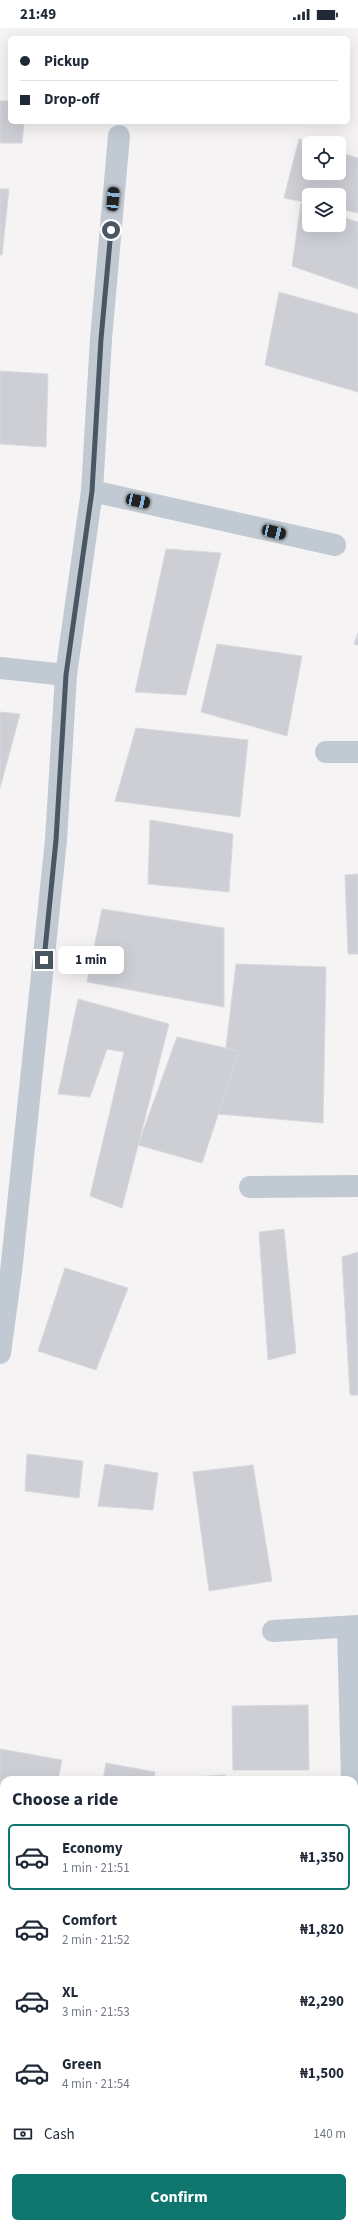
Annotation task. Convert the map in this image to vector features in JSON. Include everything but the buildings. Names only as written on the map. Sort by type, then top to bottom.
[{"type":"street","points":[[0,1353],[11,1272],[54,855],[66,675],[92,491],[101,339],[119,136]]},
{"type":"street","points":[[92,491],[335,545]]},
{"type":"street","points":[[0,668],[66,675]]},
{"type":"street","points":[[326,752],[358,752]]},
{"type":"street","points":[[250,1187],[358,1186]]},
{"type":"street","points":[[273,1631],[353,1626],[352,1776]]},
{"type":"route","points":[[44,960],[56,840],[66,675],[92,491],[101,339],[111,230]]}]
